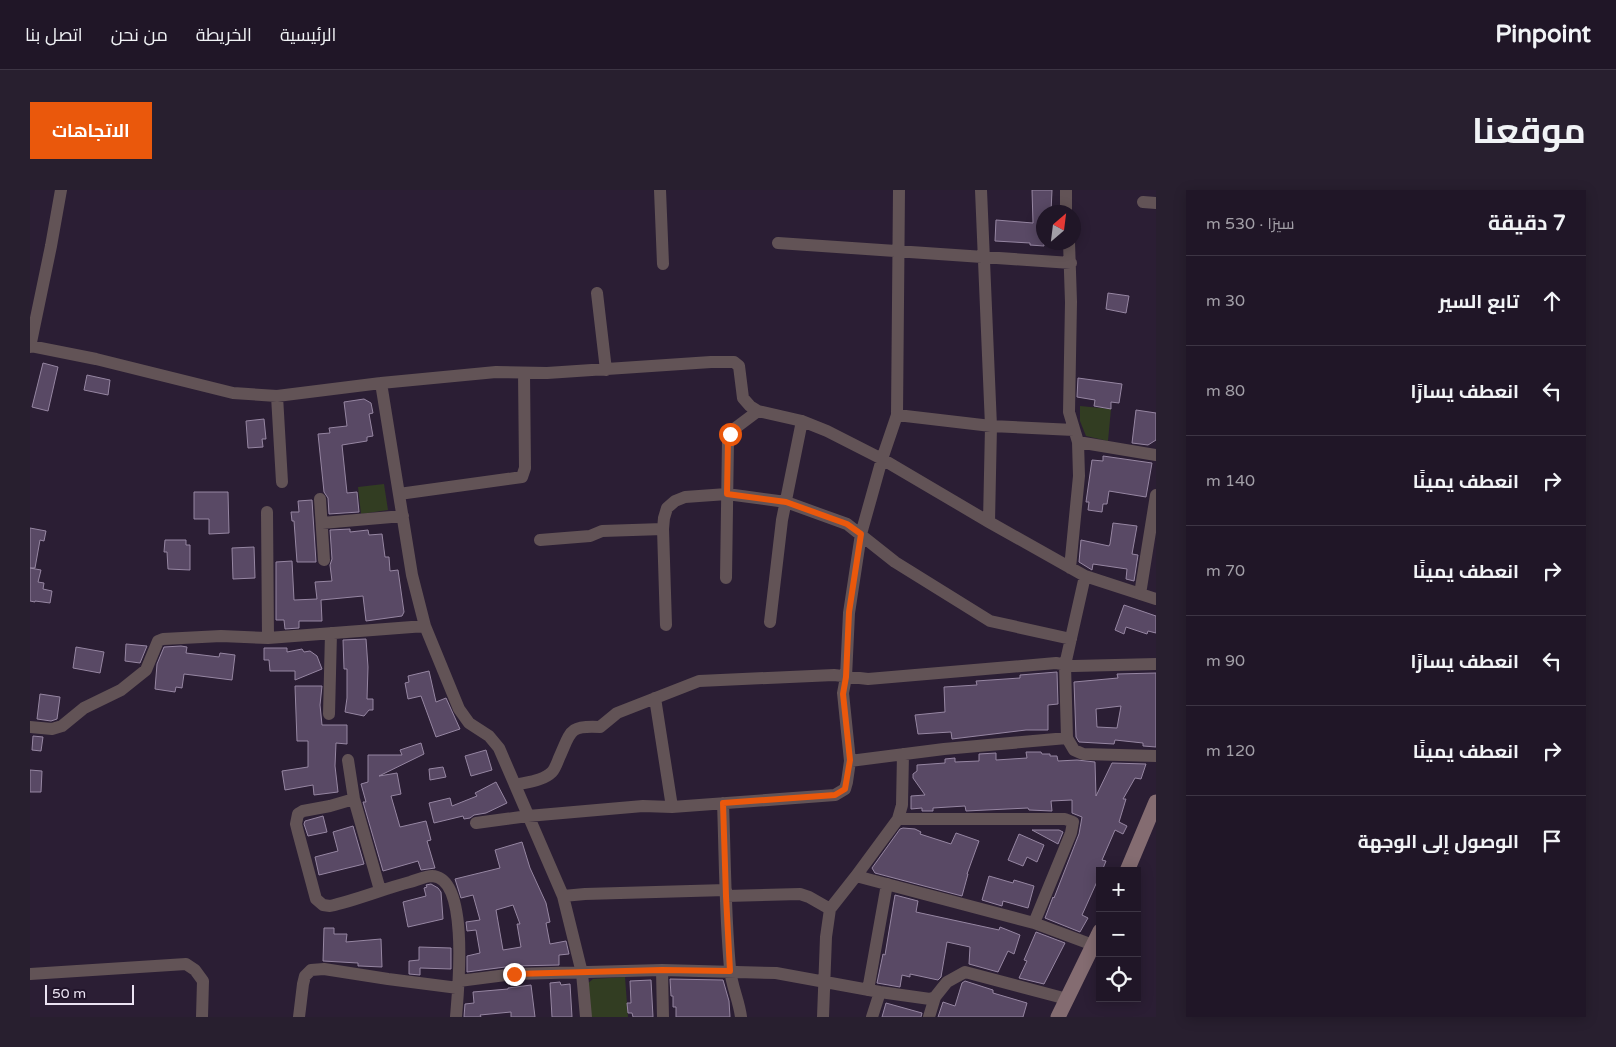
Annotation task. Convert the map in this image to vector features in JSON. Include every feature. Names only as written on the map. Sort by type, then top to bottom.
[{"type":"street","points":[[61,190],[30,346],[96,359],[233,394],[278,396],[382,383],[496,372],[547,374],[734,362],[739,366],[743,398],[758,411],[802,421],[827,431],[882,459],[1085,576],[1156,599]]},
{"type":"street","points":[[660,190],[663,264]]},
{"type":"street","points":[[476,823],[528,816],[643,806],[672,807],[835,795],[845,789],[850,760],[843,694],[846,677],[849,612],[861,534],[882,459],[897,415],[899,190]]},
{"type":"street","points":[[981,190],[992,426],[989,522]]},
{"type":"street","points":[[1066,190],[1066,205]]},
{"type":"street","points":[[778,243],[1071,263]]},
{"type":"street","points":[[1070,250],[1069,412],[1078,442],[1079,476],[1070,568]]},
{"type":"street","points":[[597,293],[606,370]]},
{"type":"street","points":[[399,494],[522,478],[525,468],[524,373]]},
{"type":"street","points":[[382,383],[412,574],[425,626],[459,709],[469,723],[489,736],[499,748],[563,896],[582,973],[586,1017]]},
{"type":"street","points":[[278,396],[282,482]]},
{"type":"street","points":[[726,578],[728,440],[734,429],[758,411]]},
{"type":"street","points":[[897,415],[992,426],[1074,430]]},
{"type":"street","points":[[770,622],[782,520],[802,421]]},
{"type":"street","points":[[1078,442],[1156,455]]},
{"type":"street","points":[[666,625],[662,529],[668,508],[675,501],[685,497],[727,494],[786,502],[847,524],[895,562],[990,621],[1071,639]]},
{"type":"street","points":[[1140,594],[1156,494]]},
{"type":"street","points":[[320,499],[324,560]]},
{"type":"street","points":[[267,512],[268,638]]},
{"type":"street","points":[[322,523],[403,516]]},
{"type":"street","points":[[540,540],[590,536],[602,531],[662,529]]},
{"type":"street","points":[[1085,576],[1065,665],[1067,738],[1074,750],[1084,754],[1156,756]]},
{"type":"street","points":[[30,727],[52,729],[62,726],[84,708],[121,690],[146,670],[158,641],[163,639],[221,636],[268,638],[425,626]]},
{"type":"street","points":[[329,714],[331,633]]},
{"type":"street","points":[[515,785],[545,777],[554,771],[571,733],[576,728],[583,726],[600,727],[617,713],[699,680],[834,674],[868,679],[1056,663],[1074,666],[1156,664]]},
{"type":"street","points":[[655,698],[672,807]]},
{"type":"street","points":[[850,760],[996,743],[1067,738]]},
{"type":"street","points":[[823,1017],[826,937],[830,909],[898,819],[902,805],[903,754]]},
{"type":"street","points":[[348,760],[354,799],[380,890]]},
{"type":"street","points":[[354,799],[303,811],[298,814],[296,824],[316,900],[323,905],[330,906],[432,876],[443,879],[449,886],[453,896],[460,940],[456,1017]]},
{"type":"street","points":[[1129,867],[1151,827],[1156,802]]},
{"type":"street","points":[[723,803],[730,971],[739,1003],[740,1017]]},
{"type":"street","points":[[898,819],[1065,819],[1073,822],[1071,833],[1034,923]]},
{"type":"street","points":[[856,876],[1096,938],[1058,1017]]},
{"type":"street","points":[[872,1017],[887,884]]},
{"type":"street","points":[[563,896],[586,894],[800,894],[809,896],[830,909]]},
{"type":"street","points":[[30,974],[186,964],[195,970],[203,981],[202,1017]]},
{"type":"street","points":[[299,1017],[305,976],[311,970],[324,968],[388,979],[459,985],[514,974],[662,970],[776,973],[874,991],[935,997]]},
{"type":"street","points":[[662,970],[663,1017]]},
{"type":"street","points":[[929,1017],[935,997],[947,982],[965,972],[1067,999]]},
{"type":"green space","points":[[1080,406],[1111,409],[1108,441],[1086,436],[1080,421]]},
{"type":"green space","points":[[384,484],[388,510],[361,514],[358,487]]},
{"type":"green space","points":[[625,977],[628,1017],[590,1017],[587,984],[593,979]]},
{"type":"building","points":[[1032,190],[1052,190],[1051,205],[1036,205],[1036,245],[1030,245],[1030,243],[995,241],[996,220],[1033,223]]},
{"type":"building","points":[[1108,293],[1129,296],[1126,313],[1106,309]]},
{"type":"building","points":[[43,363],[58,367],[48,411],[32,407]]},
{"type":"building","points":[[87,375],[110,380],[108,395],[84,390]]},
{"type":"building","points":[[1078,378],[1122,384],[1119,403],[1111,402],[1111,409],[1094,406],[1095,400],[1077,397]]},
{"type":"building","points":[[364,399],[371,403],[373,413],[369,414],[373,436],[367,437],[367,441],[342,445],[347,493],[357,492],[359,512],[329,514],[328,498],[324,492],[318,434],[330,433],[329,428],[347,426],[344,402]]},
{"type":"building","points":[[1136,410],[1156,413],[1156,440],[1148,445],[1132,443]]},
{"type":"building","points":[[264,419],[266,439],[262,439],[263,447],[248,448],[246,421]]},
{"type":"building","points":[[1103,456],[1152,463],[1146,497],[1109,491],[1107,504],[1103,504],[1102,512],[1088,510],[1089,502],[1086,502],[1092,460],[1103,461]]},
{"type":"building","points":[[194,492],[228,492],[229,533],[209,534],[209,519],[194,519]]},
{"type":"building","points":[[312,500],[316,562],[297,562],[294,521],[292,521],[291,512],[299,512],[298,501]]},
{"type":"building","points":[[1113,523],[1137,526],[1132,554],[1138,555],[1134,581],[1126,579],[1127,569],[1093,564],[1092,570],[1079,562],[1081,540],[1109,546]]},
{"type":"building","points":[[30,528],[46,531],[44,541],[40,540],[35,568],[30,568]]},
{"type":"building","points":[[350,529],[350,532],[368,530],[369,535],[382,534],[385,557],[389,557],[390,571],[398,570],[404,612],[402,616],[366,621],[363,596],[321,600],[322,621],[299,621],[299,628],[285,629],[284,620],[276,620],[276,562],[292,561],[294,600],[317,599],[315,582],[332,581],[330,530]]},
{"type":"building","points":[[165,540],[186,540],[186,545],[190,545],[190,570],[168,569],[167,552],[164,552]]},
{"type":"building","points":[[254,547],[255,578],[233,579],[232,548]]},
{"type":"building","points":[[30,568],[41,570],[38,582],[44,583],[43,589],[52,591],[50,603],[30,601]]},
{"type":"building","points":[[1124,605],[1156,616],[1156,633],[1148,631],[1147,634],[1126,627],[1124,634],[1115,630]]},
{"type":"building","points":[[366,639],[368,667],[367,699],[373,699],[373,710],[369,710],[364,716],[345,712],[347,669],[344,669],[343,640]]},
{"type":"building","points":[[126,644],[147,646],[140,663],[125,661]]},
{"type":"building","points":[[76,647],[104,652],[100,673],[73,668]]},
{"type":"building","points":[[164,647],[187,647],[186,653],[219,657],[220,653],[235,655],[232,680],[184,674],[182,688],[176,687],[175,692],[155,689],[157,664]]},
{"type":"building","points":[[264,648],[287,648],[287,652],[302,649],[304,652],[310,651],[317,656],[322,669],[295,680],[295,671],[270,671],[269,660],[264,660]]},
{"type":"building","points":[[429,671],[436,702],[446,698],[460,729],[436,737],[421,696],[408,699],[405,683],[409,682],[408,676]]},
{"type":"building","points":[[1057,672],[1058,704],[1048,705],[1048,730],[1026,730],[952,739],[951,732],[918,734],[915,715],[945,712],[944,687],[977,685],[976,681],[1020,678],[1020,675]]},
{"type":"building","points":[[1156,673],[1156,747],[1143,746],[1143,743],[1115,740],[1114,744],[1079,742],[1076,737],[1074,682],[1118,678],[1117,674]],"holes":[[[1121,706],[1117,728],[1097,727],[1096,709]]]},
{"type":"building","points":[[295,686],[322,686],[320,705],[322,725],[347,725],[347,744],[336,743],[335,766],[338,792],[314,795],[313,785],[285,790],[282,771],[308,767],[308,741],[297,741]]},
{"type":"building","points":[[40,694],[60,697],[57,719],[51,721],[37,719]]},
{"type":"building","points":[[33,736],[43,737],[41,751],[32,750]]},
{"type":"building","points":[[421,743],[424,754],[379,776],[397,773],[401,794],[391,796],[400,827],[426,821],[431,840],[427,841],[435,868],[421,870],[418,861],[383,871],[363,802],[366,802],[361,784],[368,782],[368,755],[402,755],[400,750]]},
{"type":"building","points":[[486,750],[492,770],[471,776],[465,756]]},
{"type":"building","points":[[1026,752],[1041,752],[1042,754],[1050,754],[1050,756],[1057,756],[1058,761],[1077,760],[1095,762],[1096,796],[1112,763],[1146,764],[1141,779],[1135,778],[1123,799],[1126,799],[1119,822],[1127,826],[1123,834],[1115,830],[1102,860],[1106,861],[1104,867],[1096,867],[1096,884],[1082,915],[1088,918],[1080,932],[1045,918],[1079,834],[1082,817],[1072,813],[1072,800],[1051,801],[1052,811],[1029,810],[1028,808],[966,811],[965,806],[933,808],[933,811],[922,811],[922,808],[911,809],[911,796],[925,795],[913,778],[913,774],[917,771],[917,765],[945,763],[945,759],[955,758],[955,762],[979,761],[979,754],[996,753],[996,760],[1027,758]]},
{"type":"building","points":[[443,767],[446,777],[430,780],[429,769]]},
{"type":"building","points":[[30,770],[42,771],[41,792],[30,792]]},
{"type":"building","points":[[496,782],[507,803],[470,818],[464,819],[463,816],[434,823],[429,803],[450,798],[452,806],[477,796],[475,793]]},
{"type":"building","points":[[323,816],[327,832],[308,836],[304,824],[305,821]]},
{"type":"building","points":[[353,826],[364,864],[319,875],[315,857],[338,851],[333,832]]},
{"type":"building","points":[[900,829],[915,829],[921,832],[920,834],[951,844],[956,833],[979,841],[967,874],[962,896],[875,873],[872,868]]},
{"type":"building","points":[[1032,830],[1059,830],[1063,832],[1058,844]]},
{"type":"building","points":[[1019,834],[1044,845],[1037,862],[1027,857],[1023,866],[1008,860]]},
{"type":"building","points":[[522,842],[530,868],[546,903],[550,922],[546,923],[550,944],[566,941],[569,954],[559,955],[559,965],[513,966],[467,972],[467,956],[480,953],[476,930],[467,931],[466,922],[480,920],[473,895],[461,898],[455,879],[500,868],[495,850]],"holes":[[[513,905],[520,924],[517,924],[521,947],[503,950],[496,910]]]},
{"type":"building","points":[[989,876],[1013,883],[1014,880],[1034,886],[1028,908],[1003,901],[1002,906],[982,900]]},
{"type":"building","points":[[431,884],[441,892],[443,919],[408,927],[403,902],[426,896],[424,888],[427,887],[426,885]]},
{"type":"building","points":[[895,895],[918,901],[916,912],[999,930],[1000,927],[1020,935],[1014,954],[1008,951],[998,972],[969,964],[970,947],[947,942],[941,977],[938,980],[910,974],[910,977],[902,975],[900,987],[877,983],[883,954],[885,955]]},
{"type":"building","points":[[324,928],[334,928],[334,934],[347,934],[346,942],[381,939],[382,967],[358,966],[358,963],[323,961]]},
{"type":"building","points":[[1036,932],[1065,943],[1044,984],[1019,978],[1027,961],[1024,960]]},
{"type":"building","points":[[419,947],[451,948],[451,969],[420,968],[420,975],[409,974],[409,961],[419,960]]},
{"type":"building","points":[[670,979],[723,980],[729,1001],[730,1017],[676,1017],[676,1007],[673,1007],[673,996],[671,996]]},
{"type":"building","points":[[651,980],[653,1017],[633,1017],[632,1013],[628,1013],[627,1003],[631,1003],[630,981]]},
{"type":"building","points":[[965,981],[993,990],[993,993],[1027,1003],[1023,1017],[938,1017],[943,1002],[955,1006],[962,983]]},
{"type":"building","points":[[560,982],[561,985],[570,984],[572,1017],[552,1017],[550,983]]},
{"type":"building","points":[[531,985],[535,1017],[511,1017],[511,1012],[480,1015],[481,1017],[464,1017],[465,1004],[474,1003],[473,992]]},
{"type":"building","points":[[886,1003],[922,1013],[921,1017],[882,1017]]},
{"type":"route","points":[[514,974],[662,970],[730,971],[723,803],[835,795],[845,789],[850,760],[843,694],[846,677],[849,612],[861,534],[847,524],[786,502],[727,494],[728,440],[730,434]]}]
